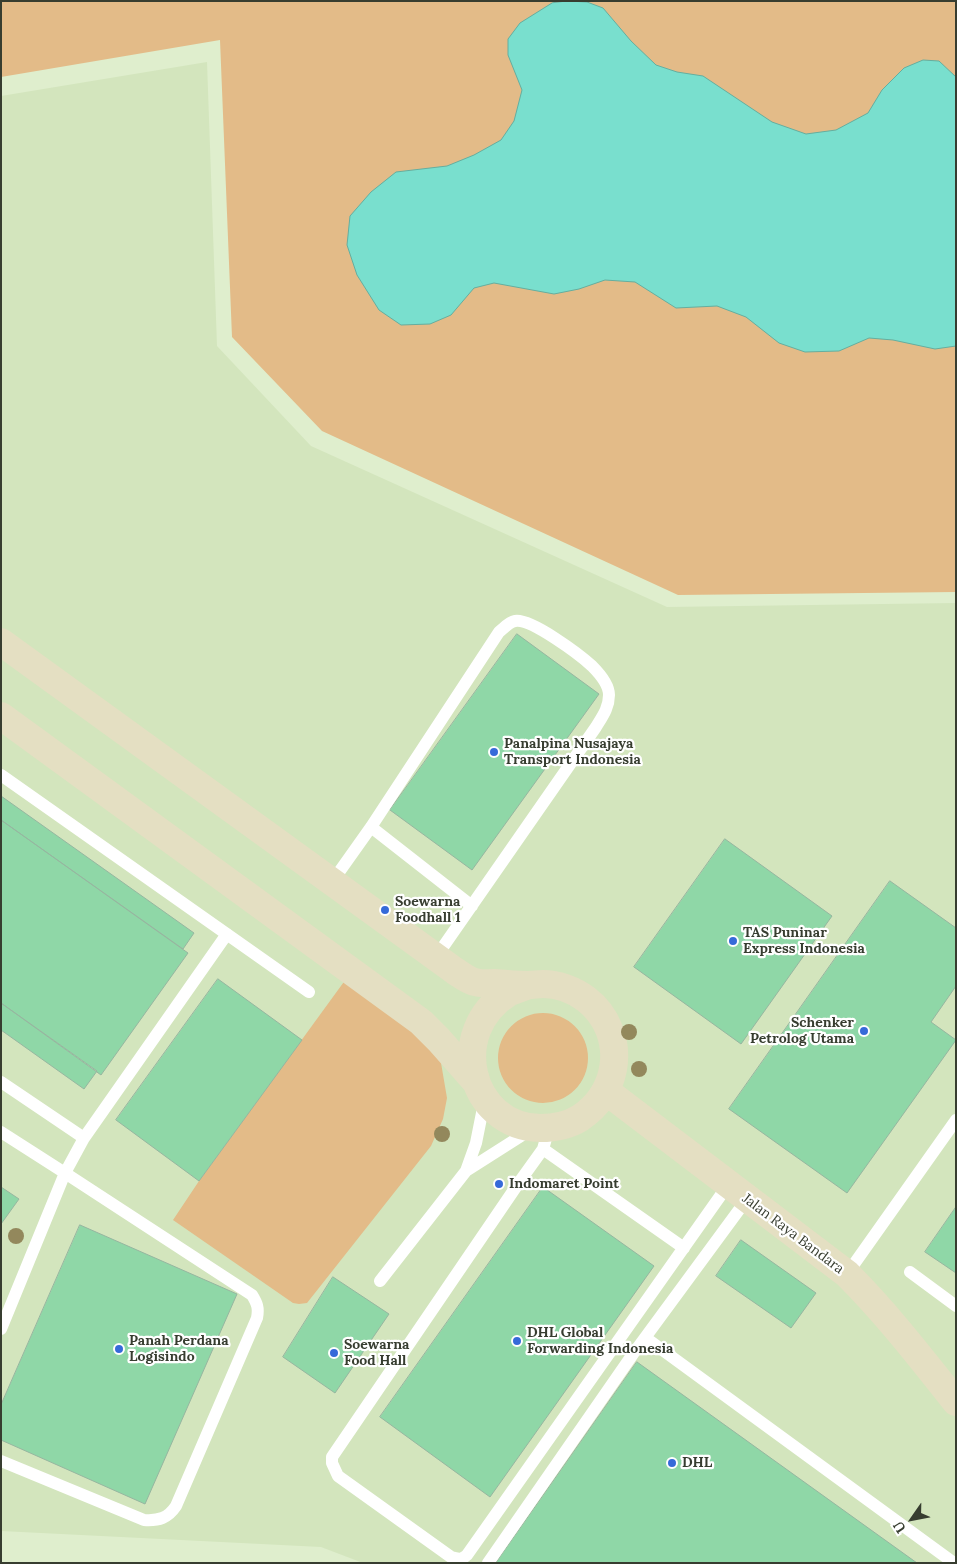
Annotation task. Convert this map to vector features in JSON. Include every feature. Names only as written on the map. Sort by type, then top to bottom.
[{"type":"street","points":[[1,642],[455,972],[474,982],[558,986],[572,990],[585,998],[601,1014],[611,1034],[614,1048],[614,1063],[612,1077],[606,1091],[598,1103],[588,1112],[576,1120],[542,1135],[507,1118],[496,1110],[439,1040],[421,1022],[1,716]]},
{"type":"street","points":[[481,1091],[471,1063],[472,1042],[480,1022],[492,1005],[509,992],[529,985]]},
{"type":"street","name":"Jalan Raya Bandara","points":[[606,1091],[847,1274],[896,1327],[956,1402]]},
{"type":"lane","points":[[332,882],[371,827],[499,632],[516,621],[526,623],[553,636],[591,666],[604,681],[609,694],[607,709],[591,736],[436,957]]},
{"type":"lane","points":[[1,775],[309,992]]},
{"type":"lane","points":[[371,827],[472,906]]},
{"type":"lane","points":[[1,1329],[65,1173],[84,1138],[228,934]]},
{"type":"lane","points":[[1,1082],[84,1138]]},
{"type":"lane","points":[[380,1281],[466,1171],[476,1143],[481,1091]]},
{"type":"lane","points":[[847,1274],[956,1120]]},
{"type":"lane","points":[[1,1132],[252,1295],[257,1302],[259,1310],[176,1506],[171,1513],[163,1518],[154,1521],[144,1520],[1,1461]]},
{"type":"lane","points":[[466,1171],[542,1135]]},
{"type":"lane","points":[[542,1135],[520,1181],[332,1457],[332,1463],[338,1476],[456,1559],[467,1555],[684,1248],[737,1192]]},
{"type":"lane","points":[[542,1135],[684,1248]]},
{"type":"lane","points":[[488,1563],[646,1338],[737,1192]]},
{"type":"lane","points":[[910,1272],[956,1306]]},
{"type":"lane","points":[[646,1338],[954,1563]]},
{"type":"shaded area","points":[[1,1],[956,1],[956,592],[678,595],[322,431],[232,337],[220,40],[1,77]]},
{"type":"shaded area","points":[[207,62],[217,346],[311,446],[667,607],[956,603],[956,1563],[363,1563],[321,1547],[1,1531],[1,96]]},
{"type":"shaded area","points":[[346,979],[429,1039],[440,1057],[447,1098],[443,1119],[431,1146],[307,1303],[299,1304],[293,1303],[173,1220],[199,1181]]},
{"type":"shaded area","points":[[543,1013],[560,1016],[575,1026],[585,1041],[588,1058],[585,1075],[575,1090],[560,1100],[543,1103],[526,1100],[511,1090],[501,1075],[498,1058],[501,1041],[511,1026],[526,1016]]},
{"type":"water","points":[[567,1],[587,2],[603,8],[631,41],[656,65],[677,72],[703,76],[772,122],[806,134],[836,130],[868,113],[882,90],[904,68],[923,60],[939,61],[956,77],[956,346],[935,349],[893,340],[869,338],[839,351],[805,352],[779,343],[746,317],[717,306],[676,308],[635,282],[605,280],[579,289],[554,294],[494,283],[474,288],[451,315],[430,324],[401,325],[379,310],[357,275],[347,245],[350,216],[371,192],[396,172],[447,166],[474,155],[501,140],[514,121],[522,90],[508,55],[508,39],[520,23],[552,3]]},
{"type":"building","name":"Panalpina Nusajaya Transport Indonesia","points":[[517,634],[599,694],[472,870],[390,810]]},
{"type":"building","points":[[1,796],[194,933],[183,949],[1,820]]},
{"type":"building","points":[[1,820],[188,953],[101,1075],[1,1003]]},
{"type":"building","name":"TAS Puninar Express Indonesia","points":[[725,839],[832,916],[741,1044],[634,967]]},
{"type":"building","name":"Schenker Petrolog Utama","points":[[890,881],[956,928],[956,986],[931,1022],[956,1040],[847,1193],[729,1109]]},
{"type":"building","points":[[218,979],[302,1040],[199,1181],[116,1120]]},
{"type":"building","points":[[1,1003],[97,1071],[84,1089],[1,1030]]},
{"type":"building","points":[[1,1187],[19,1199],[1,1224]]},
{"type":"building","name":"DHL Global Forwarding Indonesia","points":[[543,1187],[654,1266],[490,1497],[380,1417]]},
{"type":"building","points":[[956,1207],[956,1273],[925,1252]]},
{"type":"building","name":"Panah Perdana Logisindo","points":[[80,1225],[237,1294],[145,1504],[1,1440],[1,1405]]},
{"type":"building","points":[[741,1240],[816,1293],[791,1328],[716,1276]]},
{"type":"building","points":[[333,1277],[389,1314],[335,1393],[283,1357]]},
{"type":"building","name":"DHL","points":[[637,1362],[917,1563],[496,1563]]},
{"type":"place","name":"Panalpina Nusajaya Transport Indonesia","points":[[494,752]]},
{"type":"place","name":"Soewarna Foodhall 1","points":[[385,910]]},
{"type":"place","name":"TAS Puninar Express Indonesia","points":[[733,941]]},
{"type":"place","name":"Schenker Petrolog Utama","points":[[864,1031]]},
{"type":"place","name":"Indomaret Point","points":[[499,1184]]},
{"type":"place","name":"DHL Global Forwarding Indonesia","points":[[517,1341]]},
{"type":"place","name":"Panah Perdana Logisindo","points":[[119,1349]]},
{"type":"place","name":"Soewarna Food Hall","points":[[334,1353]]},
{"type":"place","name":"DHL","points":[[672,1463]]}]
